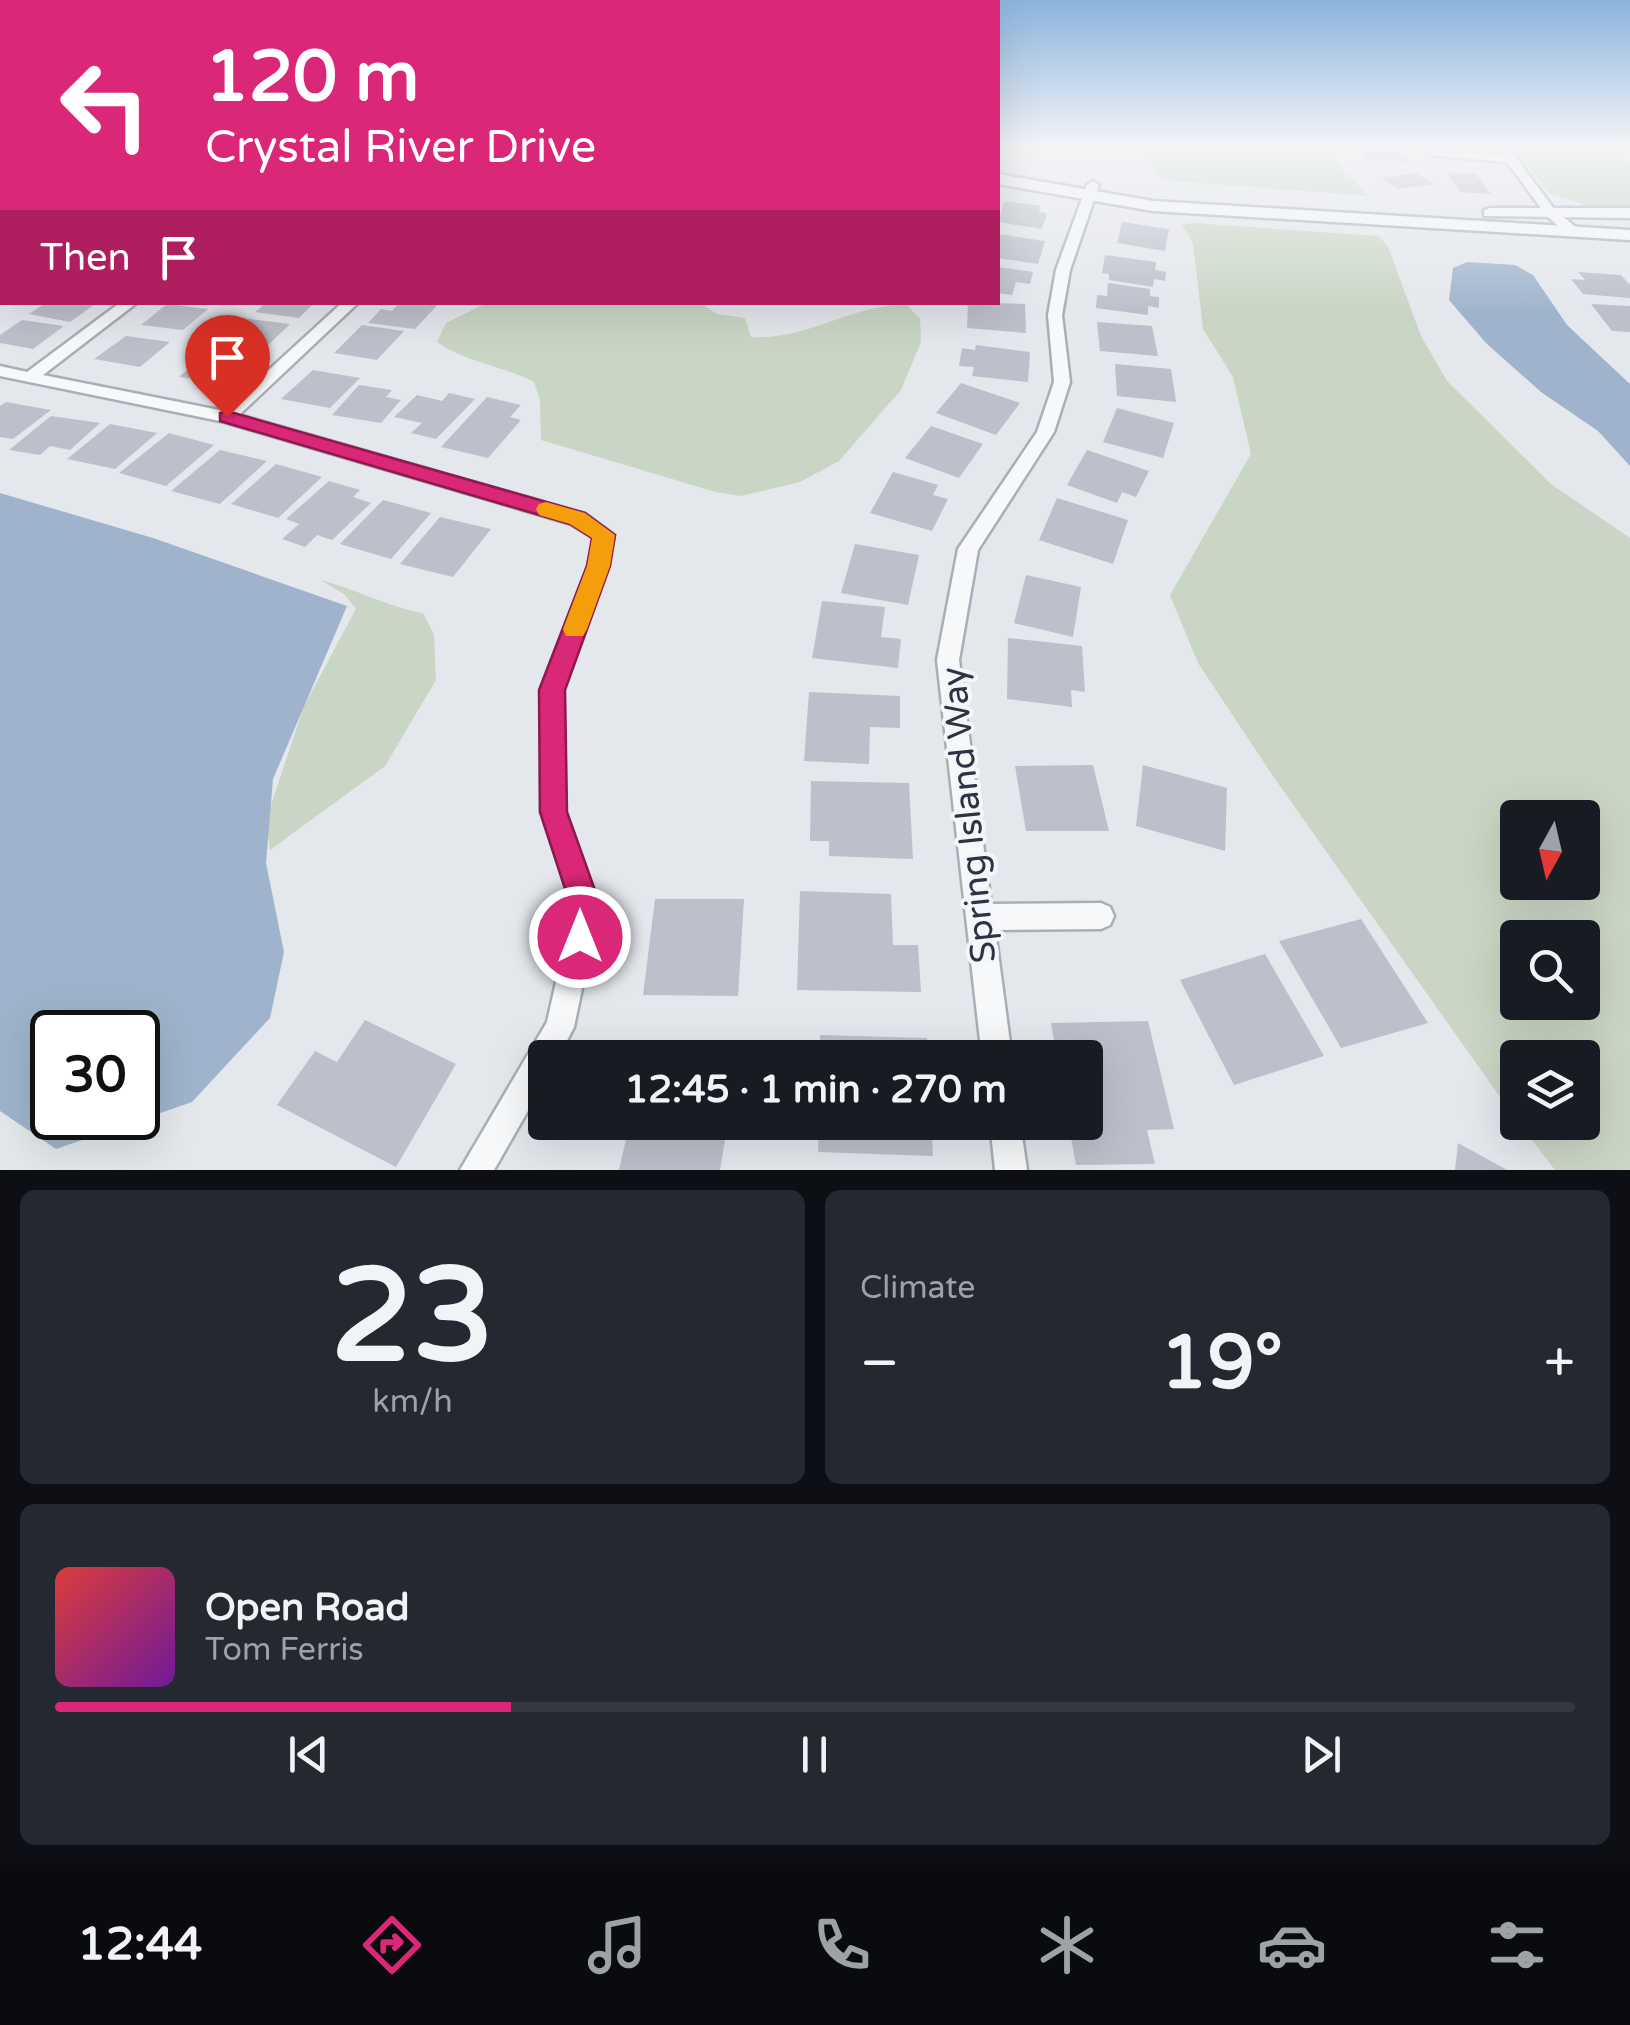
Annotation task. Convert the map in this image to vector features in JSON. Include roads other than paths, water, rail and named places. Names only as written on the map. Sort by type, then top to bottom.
[{"type":"street","name":"Spring Island Way","points":[[995,1040],[948,660],[968,549],[1045,432],[1062,382],[1056,315],[1064,270],[1087,202]]},
{"type":"street","points":[[1162,202],[1252,215],[1630,236]]},
{"type":"street","points":[[1254,202],[1462,213],[1630,214]]},
{"type":"street","points":[[1542,202],[1573,232]]},
{"type":"street","points":[[31,376],[127,305]]},
{"type":"street","points":[[227,417],[349,305]]},
{"type":"street","points":[[0,371],[227,417],[578,519],[604,535],[598,566],[552,690],[554,812],[586,907],[560,1027],[476,1170]]},
{"type":"street","points":[[978,917],[1101,916]]},
{"type":"street","points":[[1007,1140],[1011,1170]]},
{"type":"water","points":[[1467,262],[1515,265],[1533,275],[1567,325],[1630,384],[1630,466],[1598,431],[1541,392],[1486,343],[1449,300],[1453,268]]},
{"type":"water","points":[[0,493],[153,538],[347,606],[273,779],[266,863],[284,952],[270,1018],[192,1102],[160,1113],[160,1010],[30,1010],[30,1131],[0,1111]]},
{"type":"water","points":[[43,1140],[82,1140],[56,1149]]}]
